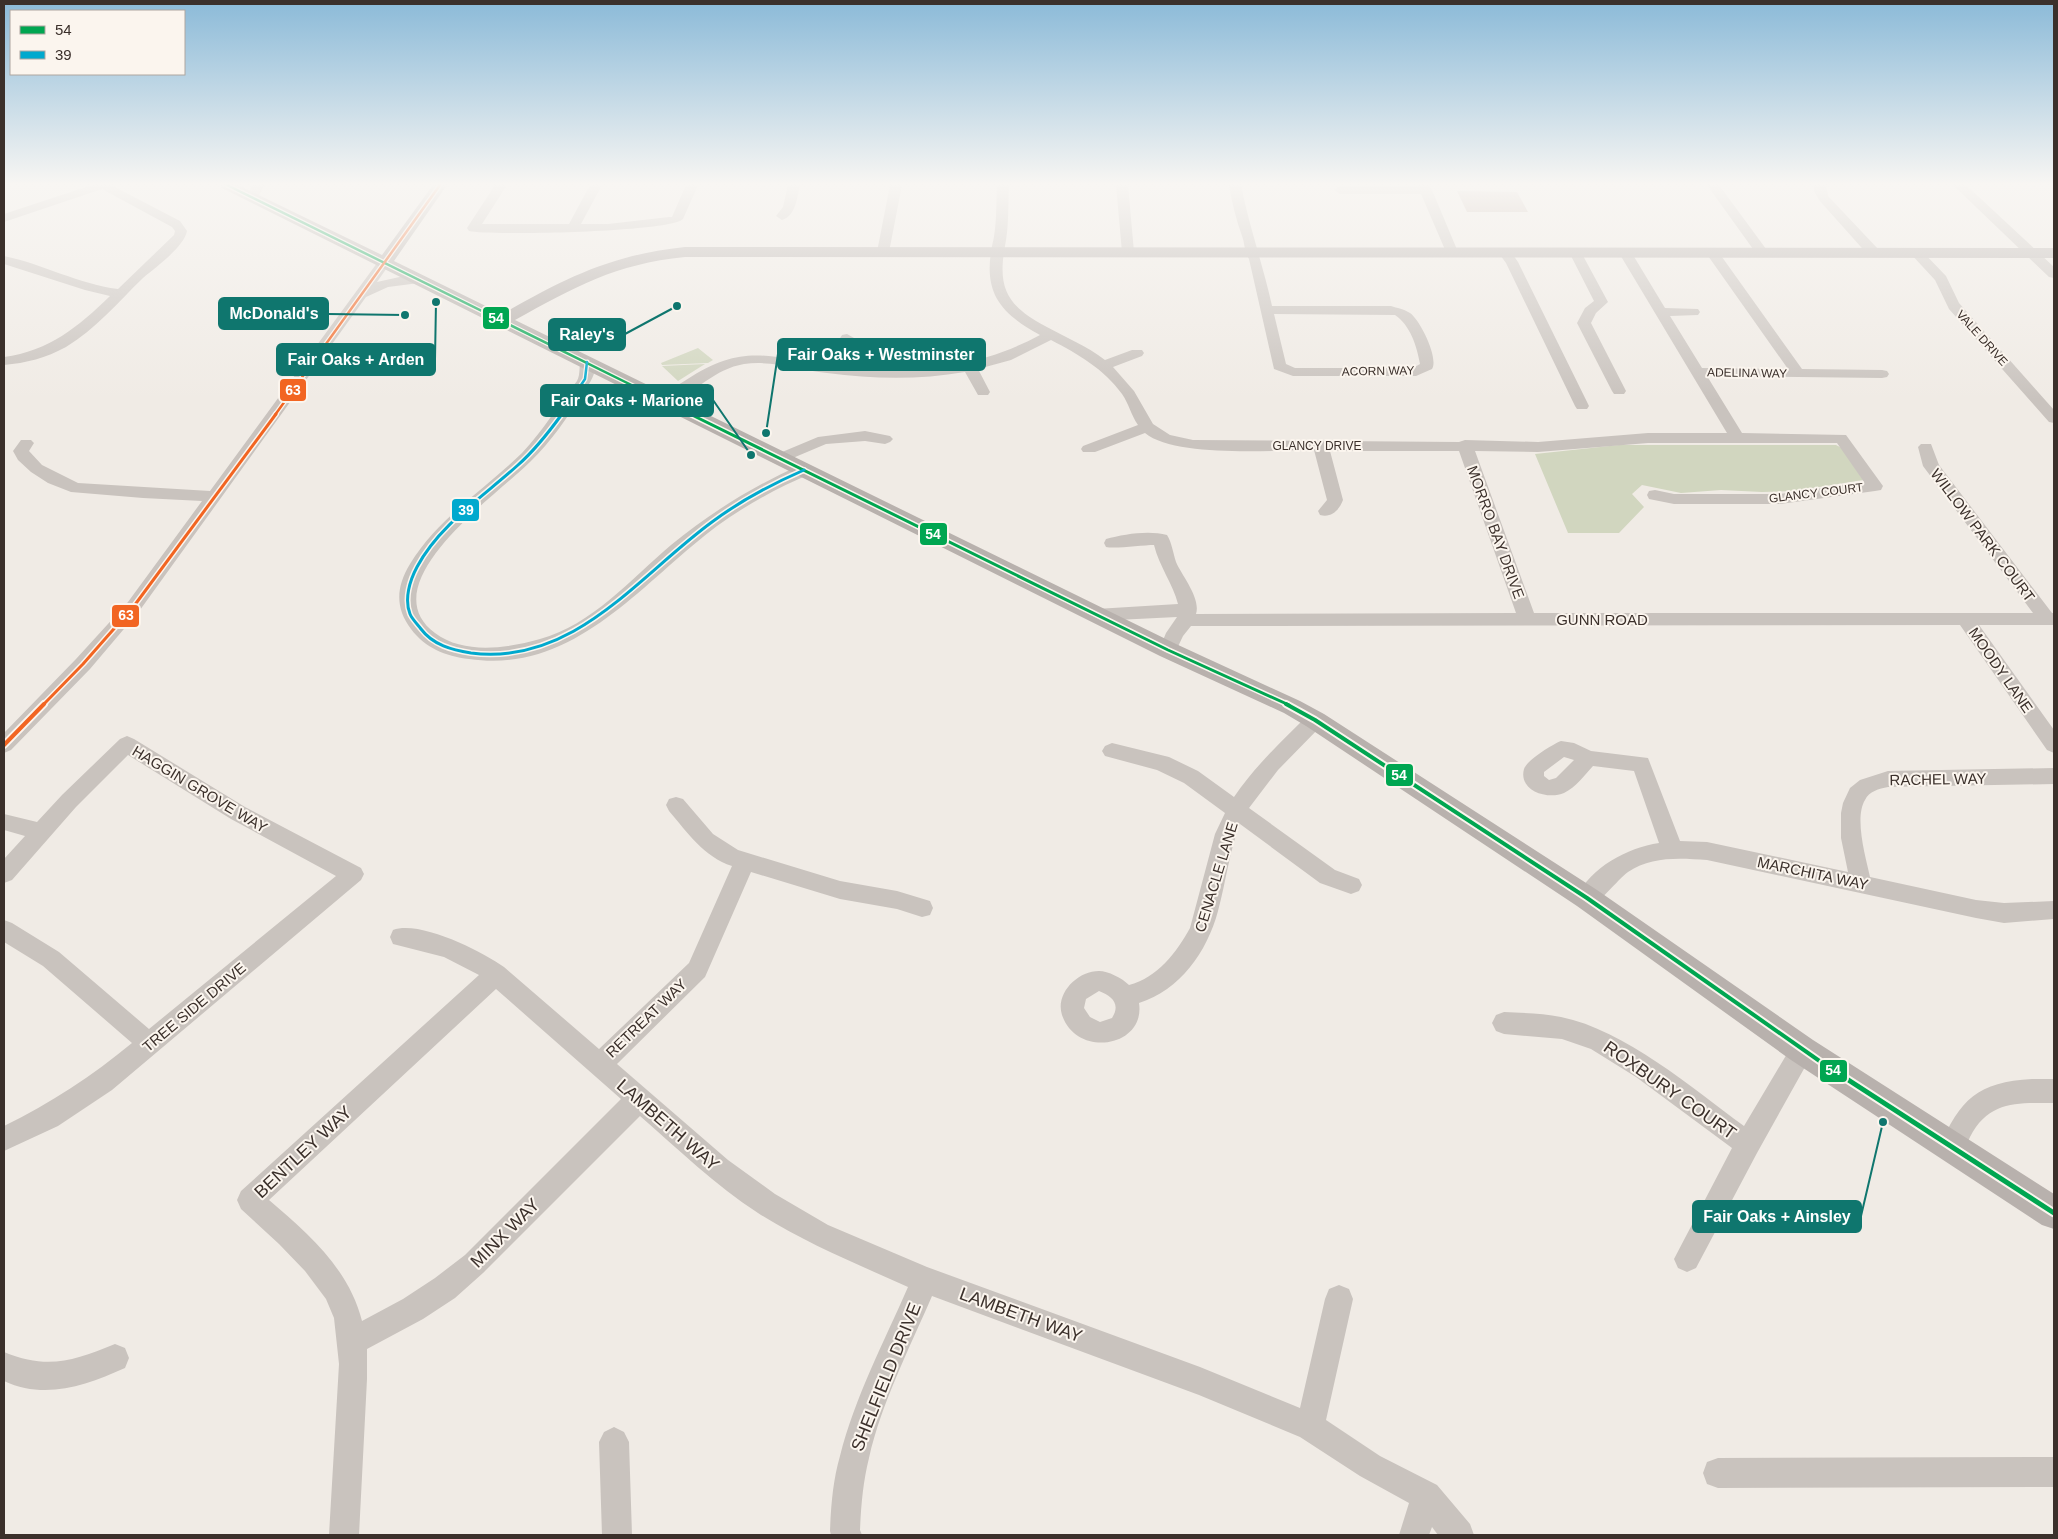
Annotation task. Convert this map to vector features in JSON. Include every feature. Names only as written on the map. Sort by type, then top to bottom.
[{"type":"main road","points":[[374,257],[1168,650],[1316,720],[1587,898],[1802,1050],[2054,1213]]},
{"type":"main road","points":[[385,262],[389,257]]},
{"type":"main road","points":[[503,320],[589,273],[645,257]]},
{"type":"street","points":[[4,361],[36,355],[71,337],[87,325],[158,257]]},
{"type":"street","points":[[997,257],[997,285],[1000,295],[1016,312],[1103,366],[1126,390],[1147,427],[1089,449]]},
{"type":"street","points":[[1254,257],[1266,310]]},
{"type":"street","points":[[1508,257],[1582,406]]},
{"type":"street","points":[[1577,257],[1601,302],[1590,310],[1584,323],[1619,391]]},
{"type":"street","points":[[1628,257],[1737,437]]},
{"type":"street","name":"ADELINA WAY","points":[[1715,257],[1798,373]]},
{"type":"street","name":"VALE DRIVE","points":[[1920,257],[1938,275],[1954,306],[2054,419]]},
{"type":"street","points":[[2036,257],[2054,274]]},
{"type":"street","points":[[4,260],[43,270],[84,288],[120,293]]},
{"type":"street","points":[[4,745],[111,635],[134,606],[385,262]]},
{"type":"street","points":[[361,295],[371,288],[388,282],[419,279]]},
{"type":"street","name":"ACORN WAY","points":[[1266,310],[1391,310],[1403,313],[1412,320],[1427,362],[1424,368],[1416,372],[1293,372],[1282,368],[1277,362],[1266,310]]},
{"type":"street","points":[[1661,312],[1693,312]]},
{"type":"street","points":[[666,401],[716,368],[742,360],[769,358],[828,369],[904,373],[969,367],[1004,358],[1052,334]]},
{"type":"street","points":[[828,369],[847,338]]},
{"type":"street","points":[[1103,366],[1137,353]]},
{"type":"street","points":[[587,362],[587,375],[550,432],[520,464],[452,521],[438,537],[416,570],[408,595],[408,608],[415,625],[436,643],[468,652],[497,654],[538,646],[567,635],[585,626],[616,605],[684,544],[719,516],[759,492],[804,470]]},
{"type":"street","points":[[969,367],[983,392]]},
{"type":"street","name":"ADELINA WAY","points":[[1698,372],[1798,373]]},
{"type":"street","points":[[1798,373],[1882,374]]},
{"type":"street","name":"GLANCY DRIVE","points":[[1147,427],[1163,438],[1193,445],[1465,445],[1538,447],[1648,438],[1737,437]]},
{"type":"street","points":[[781,458],[823,440],[848,436],[885,439]]},
{"type":"street","name":"GLANCY COURT","points":[[1655,495],[1674,499],[1780,499],[1875,486],[1841,438],[1737,437]]},
{"type":"street","points":[[26,443],[20,452],[27,462],[34,468],[75,488],[140,494],[216,496]]},
{"type":"street","name":"MORRO BAY DRIVE","points":[[1465,445],[1527,619]]},
{"type":"street","points":[[1321,446],[1335,500],[1334,505],[1326,511]]},
{"type":"street","name":"WILLOW PARK COURT","points":[[1926,447],[1931,466],[2051,620]]},
{"type":"street","points":[[1112,543],[1127,540],[1161,539],[1168,564],[1178,580],[1188,606],[1187,615],[1175,633],[1168,650]]},
{"type":"street","name":"GUNN ROAD","points":[[1096,614],[1527,619],[2051,620]]},
{"type":"street","name":"MOODY LANE","points":[[1966,620],[2054,745]]},
{"type":"street","name":"CENACLE LANE","points":[[1126,996],[1146,992],[1184,960],[1196,943],[1210,907],[1226,835],[1237,811],[1277,757],[1316,720]]},
{"type":"street","name":"HAGGIN GROVE WAY","points":[[4,874],[69,801],[127,744],[183,782],[246,819],[353,874]]},
{"type":"street","name":"CENACLE LANE","points":[[1112,751],[1145,758],[1173,767],[1191,777],[1328,877],[1351,885]]},
{"type":"street","points":[[1588,758],[1641,764],[1672,849]]},
{"type":"street","name":"RACHEL WAY","points":[[1861,884],[1854,848],[1852,807],[1857,795],[1866,786],[1888,779],[2054,776]]},
{"type":"street","points":[[676,805],[706,840],[724,853],[744,863],[840,890],[896,900],[922,908]]},
{"type":"street","points":[[4,822],[42,832]]},
{"type":"street","name":"MARCHITA WAY","points":[[1587,898],[1610,873],[1626,862],[1653,852],[1672,849],[1706,850],[2004,913],[2054,910]]},
{"type":"street","name":"RETREAT WAY","points":[[401,937],[423,940],[461,952],[478,961],[496,974],[599,1065],[697,970],[744,863]]},
{"type":"street","name":"TREE SIDE DRIVE","points":[[4,1139],[77,1100],[103,1082],[353,874]]},
{"type":"street","points":[[4,930],[51,959],[150,1044]]},
{"type":"street","name":"BENTLEY WAY","points":[[344,1535],[353,1371],[352,1341],[347,1315],[336,1292],[307,1255],[280,1226],[250,1200],[496,974]]},
{"type":"street","name":"ROXBURY COURT","points":[[1504,1023],[1562,1028],[1598,1040],[1638,1065],[1748,1144]]},
{"type":"street","points":[[1687,1260],[1748,1144],[1802,1050]]},
{"type":"street","name":"LAMBETH WAY","points":[[599,1065],[719,1169],[766,1203],[819,1234],[925,1280],[1200,1381],[1310,1426],[1370,1466],[1426,1496],[1452,1530],[1459,1535]]},
{"type":"street","points":[[1952,1148],[1972,1112],[1988,1100],[2015,1092],[2054,1092]]},
{"type":"street","name":"MINX WAY","points":[[352,1341],[413,1310],[445,1288],[474,1264],[638,1099]]},
{"type":"street","name":"SHELFIELD DRIVE","points":[[847,1535],[845,1531],[847,1493],[854,1457],[864,1423],[925,1280]]},
{"type":"street","points":[[1310,1426],[1340,1299]]},
{"type":"street","points":[[4,1366],[27,1376],[54,1377],[83,1370],[115,1358]]},
{"type":"street","points":[[614,1442],[617,1535]]},
{"type":"street","points":[[1718,1473],[2054,1472]]},
{"type":"street","points":[[1414,1535],[1426,1496]]},
{"type":"green space","points":[[698,348],[713,360],[708,363],[662,365],[661,363]]},
{"type":"green space","points":[[705,364],[678,381],[662,366]]},
{"type":"green space","points":[[1619,445],[1836,445],[1842,448],[1863,480],[1794,491],[1762,492],[1721,490],[1681,493],[1642,485],[1632,494],[1644,507],[1619,533],[1568,533],[1535,454]]},
{"type":"transit line","name":"54","points":[[372,257],[1168,650],[1292,707],[1315,720],[1587,898],[1802,1050],[2054,1213]]},
{"type":"transit line","name":"63","points":[[4,745],[83,664],[134,606],[251,449],[389,257]]},
{"type":"transit line","name":"39","points":[[587,362],[585,379],[563,413],[542,440],[518,465],[456,519],[434,542],[417,566],[408,591],[410,614],[426,636],[439,644],[454,650],[470,653],[485,654],[521,651],[552,642],[580,629],[605,612],[702,529],[738,504],[777,482],[804,470]]},
{"type":"place","name":"Fair Oaks + Arden","points":[[436,302]]},
{"type":"place","name":"Raley's","points":[[677,306]]},
{"type":"place","name":"McDonald's","points":[[405,315]]},
{"type":"place","name":"Fair Oaks + Westminster","points":[[766,433]]},
{"type":"place","name":"Fair Oaks + Marione","points":[[751,455]]},
{"type":"place","name":"Fair Oaks + Ainsley","points":[[1883,1122]]}]
